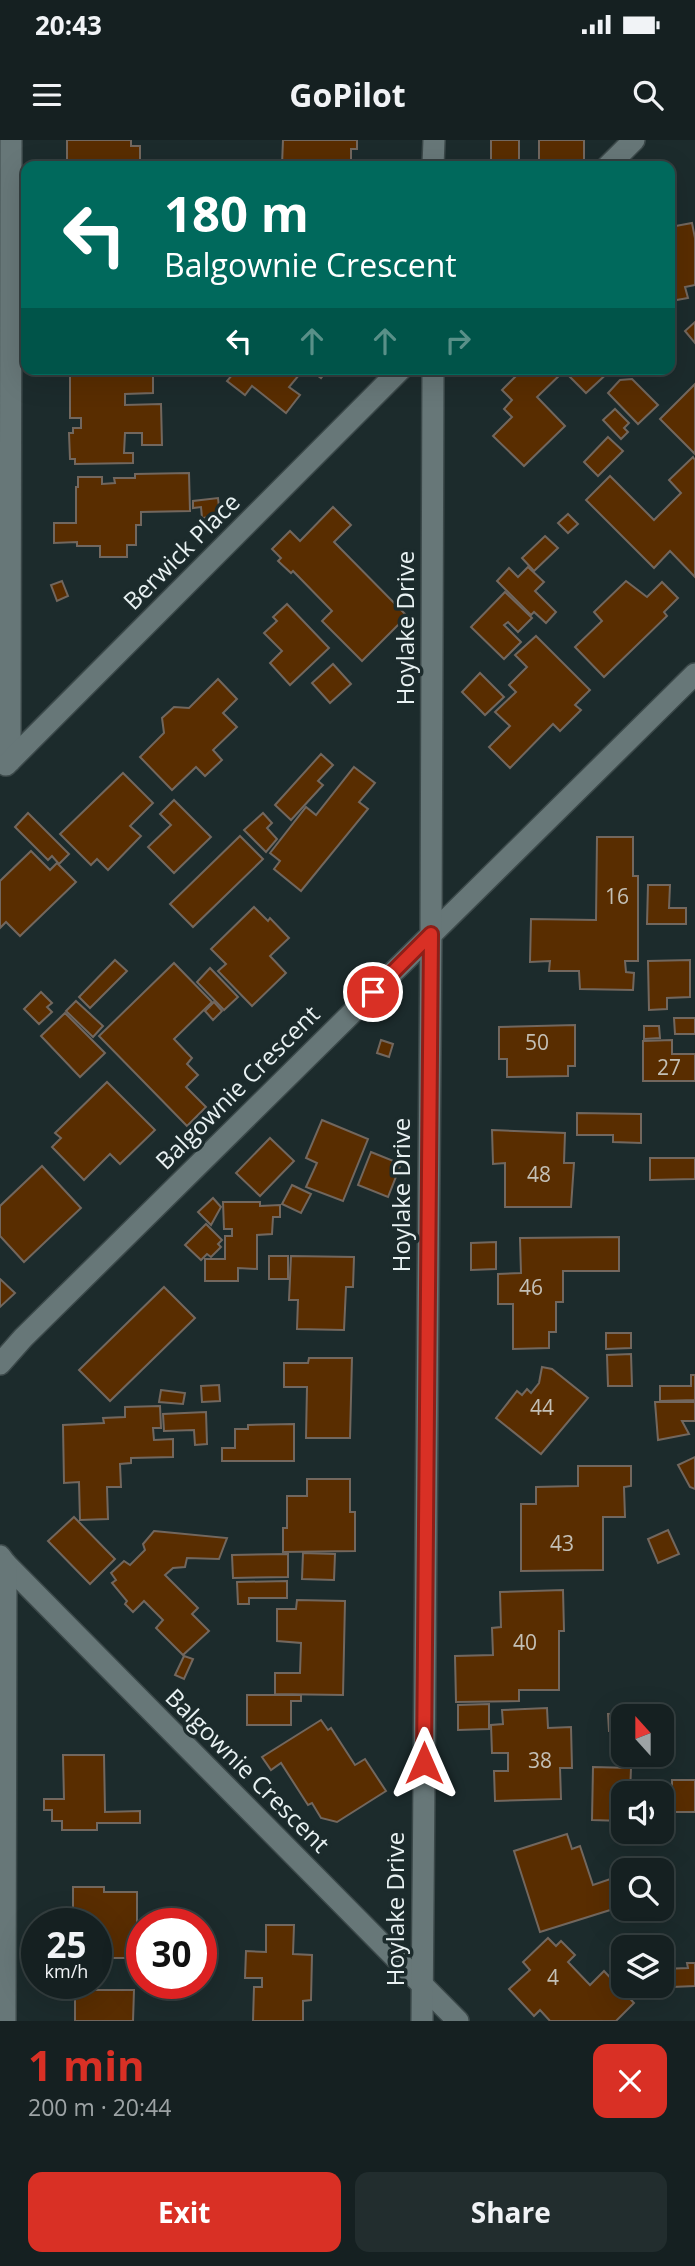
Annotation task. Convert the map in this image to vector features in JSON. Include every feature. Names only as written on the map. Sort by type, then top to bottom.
[{"type":"street","points":[[5,766],[11,140]]},
{"type":"street","points":[[433,140],[433,161]]},
{"type":"street","points":[[613,161],[635,140]]},
{"type":"street","name":"Berwick Place","points":[[5,766],[395,375]]},
{"type":"street","name":"Hoylake Drive","points":[[422,2021],[433,375]]},
{"type":"street","name":"Balgownie Crescent","points":[[0,1364],[695,674]]},
{"type":"street","points":[[3,1560],[5,2021]]},
{"type":"street","name":"Balgownie Crescent","points":[[3,1560],[458,2021]]},
{"type":"building","points":[[67,140],[131,140],[131,146],[140,146],[140,161],[67,161]]},
{"type":"building","points":[[283,140],[357,140],[357,149],[351,149],[351,161],[282,161]]},
{"type":"building","points":[[491,140],[519,140],[519,161],[491,161]]},
{"type":"building","points":[[539,140],[584,140],[584,161],[539,161]]},
{"type":"building","points":[[692,223],[695,238],[695,285],[685,287],[688,298],[675,300],[675,226]]},
{"type":"building","points":[[695,322],[695,343],[685,331]]},
{"type":"building","points":[[70,375],[153,375],[153,393],[125,394],[125,405],[161,404],[162,445],[142,445],[142,433],[125,433],[124,453],[133,453],[133,463],[75,464],[75,459],[70,459],[69,433],[73,433],[73,428],[81,428],[81,418],[70,418]]},
{"type":"building","points":[[232,375],[299,375],[289,387],[300,395],[286,413],[252,386],[245,395],[227,381]]},
{"type":"building","points":[[517,375],[560,375],[537,397],[565,426],[524,466],[493,436],[512,417],[504,409],[512,400],[502,390]]},
{"type":"building","points":[[568,375],[606,375],[586,393]]},
{"type":"building","points":[[632,379],[658,405],[638,424],[608,393],[620,380]]},
{"type":"building","points":[[695,384],[695,454],[660,419]]},
{"type":"building","points":[[615,409],[629,423],[624,428],[628,432],[621,439],[603,420]]},
{"type":"building","points":[[608,437],[623,451],[598,476],[584,462]]},
{"type":"building","points":[[693,457],[695,577],[670,551],[654,568],[586,500],[610,476],[654,520],[681,493],[669,480]]},
{"type":"building","points":[[189,473],[190,511],[141,512],[141,525],[136,525],[136,545],[127,545],[127,557],[100,557],[100,546],[77,546],[77,542],[54,543],[54,523],[76,523],[78,477],[102,477],[102,484],[115,483],[114,478],[135,478],[135,474]]},
{"type":"building","points":[[218,498],[220,516],[202,518],[201,507],[193,508],[193,501]]},
{"type":"building","points":[[333,507],[351,525],[334,542],[407,616],[362,661],[322,621],[332,611],[293,571],[291,573],[278,561],[281,558],[272,549],[290,531],[300,541]]},
{"type":"building","points":[[568,514],[578,524],[568,533],[558,523]]},
{"type":"building","points":[[545,536],[558,548],[534,571],[522,558]]},
{"type":"building","points":[[528,567],[544,582],[535,591],[556,612],[546,623],[534,612],[531,615],[497,581],[509,568],[518,577]]},
{"type":"building","points":[[62,581],[68,596],[57,601],[51,585]]},
{"type":"building","points":[[626,581],[647,597],[662,582],[678,598],[664,612],[667,616],[604,677],[575,647],[602,621],[594,612]]},
{"type":"building","points":[[505,592],[532,618],[518,632],[508,622],[504,625],[521,642],[504,659],[471,627]]},
{"type":"building","points":[[287,604],[329,648],[290,685],[270,663],[282,651],[264,633],[277,621],[273,617]]},
{"type":"building","points":[[536,636],[590,690],[575,705],[581,710],[560,731],[553,724],[510,768],[489,747],[510,726],[495,712],[516,692],[509,685],[527,667],[515,655]]},
{"type":"building","points":[[333,664],[351,684],[330,703],[312,683]]},
{"type":"building","points":[[480,673],[504,697],[485,715],[462,692]]},
{"type":"building","points":[[218,679],[237,699],[223,713],[237,727],[213,750],[222,760],[205,776],[196,767],[172,790],[140,757],[164,733],[162,718],[174,707],[189,708]]},
{"type":"building","points":[[321,754],[333,765],[318,781],[323,785],[291,820],[275,805]]},
{"type":"building","points":[[354,767],[375,783],[359,802],[368,809],[301,891],[274,869],[280,861],[270,853],[306,807],[316,815]]},
{"type":"building","points":[[123,773],[153,803],[130,826],[141,836],[108,870],[97,859],[91,865],[60,834]]},
{"type":"building","points":[[174,800],[211,837],[174,873],[148,847],[171,825],[160,814]]},
{"type":"building","points":[[28,813],[69,854],[59,864],[52,856],[48,860],[15,827]]},
{"type":"building","points":[[263,813],[272,823],[267,828],[277,839],[266,852],[244,830]]},
{"type":"building","points":[[240,836],[263,859],[193,927],[170,904]]},
{"type":"building","points":[[597,837],[633,837],[633,876],[638,876],[638,961],[625,961],[626,972],[634,973],[633,990],[580,989],[579,971],[549,971],[550,961],[530,962],[531,919],[596,920]]},
{"type":"building","points":[[31,851],[50,870],[57,863],[76,882],[20,936],[6,922],[0,928],[0,881]]},
{"type":"building","points":[[648,885],[670,885],[669,908],[686,908],[686,924],[647,924]]},
{"type":"building","points":[[254,907],[268,921],[270,918],[289,938],[270,956],[286,973],[252,1006],[218,971],[226,964],[211,949]]},
{"type":"building","points":[[115,960],[127,971],[90,1008],[79,997]]},
{"type":"building","points":[[690,960],[690,997],[667,998],[667,1009],[649,1010],[648,961]]},
{"type":"building","points":[[174,963],[212,1002],[174,1039],[192,1058],[187,1064],[198,1075],[186,1087],[206,1107],[187,1126],[99,1036]]},
{"type":"building","points":[[210,968],[238,997],[224,1010],[197,982]]},
{"type":"building","points":[[41,992],[52,1003],[47,1007],[52,1012],[39,1024],[24,1009]]},
{"type":"building","points":[[76,1001],[103,1026],[93,1037],[66,1011]]},
{"type":"building","points":[[214,1002],[222,1011],[213,1020],[205,1011]]},
{"type":"building","points":[[65,1013],[105,1053],[80,1077],[41,1036]]},
{"type":"building","points":[[674,1018],[695,1018],[695,1034],[675,1034]]},
{"type":"building","points":[[575,1025],[575,1066],[568,1066],[568,1076],[507,1077],[507,1059],[499,1059],[499,1027]]},
{"type":"building","points":[[644,1026],[659,1026],[660,1038],[644,1039]]},
{"type":"building","points":[[381,1040],[393,1044],[389,1057],[377,1053]]},
{"type":"building","points":[[672,1040],[672,1054],[695,1054],[695,1081],[643,1081],[643,1041]]},
{"type":"building","points":[[107,1082],[155,1130],[120,1164],[110,1154],[84,1180],[52,1147],[61,1138],[55,1133]]},
{"type":"building","points":[[577,1113],[641,1114],[641,1143],[613,1142],[613,1135],[577,1135]]},
{"type":"building","points":[[322,1120],[368,1139],[343,1201],[306,1187],[317,1163],[306,1158]]},
{"type":"building","points":[[492,1130],[565,1133],[564,1163],[574,1163],[571,1207],[505,1207],[505,1163],[493,1164]]},
{"type":"building","points":[[270,1138],[294,1161],[260,1196],[236,1173]]},
{"type":"building","points":[[371,1152],[401,1164],[388,1197],[358,1185]]},
{"type":"building","points":[[650,1158],[695,1158],[695,1179],[650,1180]]},
{"type":"building","points":[[42,1166],[81,1208],[24,1262],[0,1236],[0,1206]]},
{"type":"building","points":[[292,1185],[311,1194],[301,1213],[282,1204]]},
{"type":"building","points":[[213,1198],[221,1207],[211,1225],[198,1212]]},
{"type":"building","points":[[223,1202],[280,1205],[280,1217],[273,1217],[272,1234],[257,1235],[257,1269],[238,1268],[238,1281],[205,1281],[205,1259],[225,1259],[225,1236],[232,1236],[232,1229],[224,1229]]},
{"type":"building","points":[[206,1224],[222,1240],[218,1244],[221,1247],[211,1257],[207,1254],[201,1260],[185,1245]]},
{"type":"building","points":[[619,1237],[619,1271],[563,1271],[563,1302],[556,1302],[556,1332],[549,1332],[549,1348],[513,1349],[513,1304],[498,1304],[498,1274],[521,1273],[520,1238]]},
{"type":"building","points":[[496,1242],[496,1269],[471,1270],[471,1243]]},
{"type":"building","points":[[269,1256],[288,1256],[288,1279],[269,1279]]},
{"type":"building","points":[[291,1256],[354,1257],[353,1287],[346,1287],[344,1330],[297,1329],[298,1300],[289,1300]]},
{"type":"building","points":[[0,1279],[15,1293],[0,1307]]},
{"type":"building","points":[[164,1287],[195,1318],[110,1401],[79,1370]]},
{"type":"building","points":[[606,1333],[631,1333],[631,1348],[606,1349]]},
{"type":"building","points":[[631,1354],[632,1386],[608,1386],[607,1355]]},
{"type":"building","points":[[309,1358],[352,1358],[350,1438],[306,1438],[307,1387],[284,1387],[284,1363],[308,1363]]},
{"type":"building","points":[[542,1367],[552,1369],[588,1398],[541,1454],[496,1418],[517,1391],[522,1395],[527,1389],[531,1393],[539,1383]]},
{"type":"building","points":[[691,1375],[695,1375],[695,1400],[660,1401],[660,1386],[691,1386]]},
{"type":"building","points":[[219,1385],[220,1401],[202,1402],[201,1386]]},
{"type":"building","points":[[161,1390],[185,1393],[183,1404],[159,1402]]},
{"type":"building","points":[[655,1402],[695,1402],[695,1421],[682,1421],[689,1434],[658,1440]]},
{"type":"building","points":[[160,1406],[161,1428],[153,1428],[154,1440],[173,1439],[173,1457],[131,1458],[131,1463],[120,1464],[121,1487],[107,1487],[108,1519],[80,1520],[79,1482],[64,1483],[63,1425],[104,1423],[103,1418],[125,1417],[125,1407]]},
{"type":"building","points":[[206,1412],[207,1444],[195,1445],[194,1430],[164,1431],[163,1414]]},
{"type":"building","points":[[294,1424],[294,1461],[222,1461],[222,1448],[235,1448],[235,1429],[248,1429],[248,1425]]},
{"type":"building","points":[[695,1457],[695,1489],[690,1487],[678,1465]]},
{"type":"building","points":[[578,1466],[631,1466],[631,1486],[624,1487],[625,1517],[603,1517],[603,1570],[521,1571],[521,1504],[536,1504],[536,1487],[578,1486]]},
{"type":"building","points":[[307,1479],[350,1479],[350,1512],[355,1512],[355,1551],[283,1552],[283,1528],[287,1528],[287,1496],[307,1496]]},
{"type":"building","points":[[74,1517],[115,1559],[90,1584],[48,1541]]},
{"type":"building","points":[[668,1530],[679,1554],[658,1563],[648,1539]]},
{"type":"building","points":[[154,1531],[227,1538],[219,1559],[187,1558],[185,1567],[173,1568],[165,1575],[198,1608],[192,1614],[209,1631],[183,1655],[156,1628],[163,1620],[144,1601],[133,1612],[112,1583],[116,1580],[111,1573],[124,1561],[130,1565],[145,1550],[143,1544]]},
{"type":"building","points":[[303,1553],[335,1554],[334,1580],[302,1579]]},
{"type":"building","points":[[288,1554],[288,1577],[233,1578],[232,1555]]},
{"type":"building","points":[[287,1581],[287,1598],[249,1598],[249,1604],[238,1604],[237,1582]]},
{"type":"building","points":[[563,1590],[564,1631],[559,1631],[559,1690],[519,1690],[519,1701],[456,1702],[455,1656],[493,1655],[492,1628],[501,1627],[500,1592]]},
{"type":"building","points":[[297,1600],[345,1601],[343,1695],[275,1694],[275,1673],[300,1673],[301,1643],[277,1641],[277,1609],[296,1609]]},
{"type":"building","points":[[184,1656],[193,1659],[184,1679],[175,1675]]},
{"type":"building","points":[[247,1695],[301,1695],[301,1701],[291,1701],[291,1725],[247,1725]]},
{"type":"building","points":[[489,1704],[489,1729],[458,1730],[458,1705]]},
{"type":"building","points":[[547,1708],[548,1728],[571,1727],[572,1768],[560,1768],[561,1799],[495,1801],[494,1771],[508,1771],[508,1753],[492,1753],[491,1725],[503,1724],[502,1710]]},
{"type":"building","points":[[608,1714],[611,1714],[611,1731],[609,1731]]},
{"type":"building","points":[[321,1720],[328,1730],[331,1728],[355,1765],[365,1759],[386,1791],[337,1822],[321,1818],[312,1803],[308,1805],[281,1763],[271,1770],[262,1757]]},
{"type":"building","points":[[63,1755],[104,1755],[105,1812],[140,1811],[140,1823],[97,1823],[97,1830],[62,1830],[62,1821],[52,1821],[52,1810],[44,1810],[44,1799],[64,1799]]},
{"type":"building","points":[[593,1767],[631,1768],[630,1781],[611,1781],[611,1821],[592,1820]]},
{"type":"building","points":[[695,1780],[695,1812],[674,1812],[672,1781]]},
{"type":"building","points":[[567,1834],[572,1849],[580,1846],[593,1885],[611,1879],[611,1910],[540,1932],[514,1851]]},
{"type":"building","points":[[73,1887],[104,1887],[104,1892],[137,1892],[137,1908],[126,1908],[126,1958],[112,1958],[112,1908],[73,1908]]},
{"type":"building","points":[[266,1925],[294,1925],[293,1954],[312,1955],[311,2000],[303,2001],[303,2021],[253,2021],[254,1987],[262,1987],[262,1978],[245,1978],[246,1951],[266,1952]]},
{"type":"building","points":[[548,1938],[556,1946],[561,1941],[575,1955],[568,1962],[590,1985],[604,1971],[611,1978],[611,1998],[629,1998],[634,2003],[616,2021],[550,2021],[540,2010],[534,2016],[509,1989],[530,1970],[523,1962]]},
{"type":"building","points":[[687,1963],[695,1963],[695,1986],[674,1987],[674,1969],[688,1968]]},
{"type":"building","points":[[112,1990],[126,1990],[126,1999],[134,1999],[133,2021],[75,2021],[75,1999],[112,1999]]},
{"type":"route","points":[[373,992],[431,934],[424,1763]]}]
